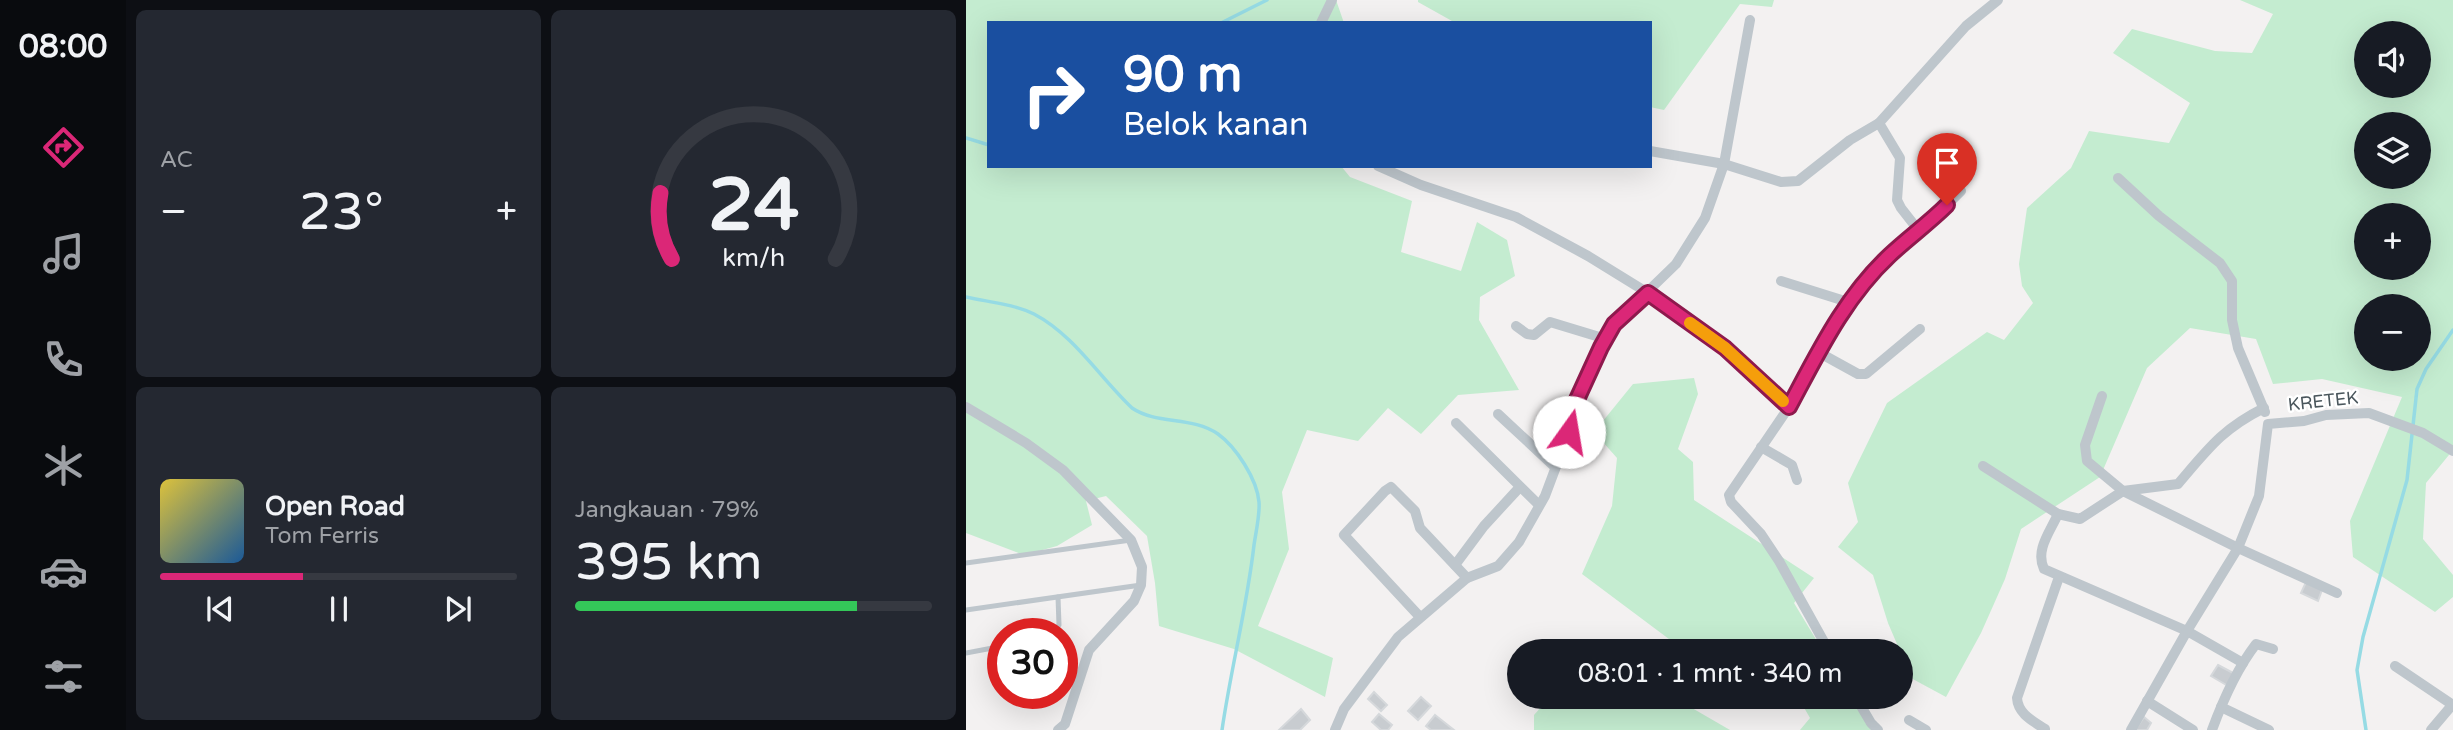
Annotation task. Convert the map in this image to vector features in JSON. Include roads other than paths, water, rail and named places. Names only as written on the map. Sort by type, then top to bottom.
[{"type":"street","points":[[1322,21],[1332,0]]},
{"type":"street","points":[[1652,151],[1724,164],[1781,182],[1798,181],[1850,140],[1879,123],[1966,26],[1998,0]]},
{"type":"street","points":[[1335,730],[1344,709],[1398,637],[1467,578],[1498,566],[1510,555],[1539,505],[1569,432],[1581,386],[1593,369],[1614,324],[1676,264],[1700,227],[1724,164],[1750,20]]},
{"type":"street","points":[[1879,123],[1900,159],[1897,200],[1919,231]]},
{"type":"street","points":[[1383,168],[1421,185],[1516,217],[1588,256],[1648,293],[1725,348],[1789,407]]},
{"type":"street","points":[[2118,178],[2159,216],[2220,263],[2232,281],[2232,320],[2238,348],[2264,408],[2268,424]]},
{"type":"street","points":[[1822,639],[1761,534],[1728,498],[1738,479],[1789,407],[1830,329],[1848,302],[1889,256],[1961,191]]},
{"type":"street","points":[[1781,281],[1848,302]]},
{"type":"street","points":[[1516,326],[1527,334],[1534,335],[1550,322],[1555,322],[1606,339]]},
{"type":"street","points":[[1818,352],[1857,374],[1866,374],[1920,329]]},
{"type":"street","points":[[2102,396],[2085,445],[2087,461],[2123,491],[2337,593]]},
{"type":"street","points":[[966,407],[1026,443],[1063,471],[1131,540],[1142,567],[1142,585],[1134,601],[1089,649],[1065,723],[1058,730]]},
{"type":"street","points":[[1983,466],[2058,514],[2080,519],[2123,491],[2178,484],[2216,439],[2239,421],[2264,408]]},
{"type":"street","name":"KRETEK","points":[[2131,730],[2238,548],[2259,496],[2268,424],[2304,421],[2326,415],[2369,413],[2423,433],[2453,451]]},
{"type":"street","points":[[1498,414],[1554,471]]},
{"type":"street","points":[[1456,423],[1539,505]]},
{"type":"street","points":[[1761,447],[1792,465],[1797,480]]},
{"type":"street","points":[[1420,617],[1344,535],[1391,487],[1415,511],[1420,528],[1467,578]]},
{"type":"street","points":[[1455,565],[1484,526],[1519,488]]},
{"type":"street","points":[[2058,514],[2040,551],[2040,561],[2044,569],[2187,631],[2243,663]]},
{"type":"street","points":[[2045,730],[2022,713],[2017,705],[2017,698],[2059,577]]},
{"type":"street","points":[[2212,730],[2243,663],[2256,645],[2273,649]]},
{"type":"street","points":[[2395,666],[2453,705],[2431,730]]},
{"type":"street","points":[[2147,701],[2193,730]]},
{"type":"street","points":[[2221,707],[2269,730]]},
{"type":"street","points":[[1863,709],[1878,730]]},
{"type":"street","points":[[1909,720],[1926,730]]},
{"type":"lane","points":[[966,563],[1131,540]]},
{"type":"lane","points":[[966,610],[1142,585]]},
{"type":"lane","points":[[1058,597],[1059,618]]},
{"type":"lane","points":[[966,653],[987,649]]},
{"type":"waterway","points":[[1225,21],[1267,0]]},
{"type":"waterway","points":[[966,138],[987,144]]},
{"type":"waterway","points":[[966,297],[1034,314],[1062,333],[1132,408],[1152,417],[1208,428],[1225,440],[1244,464],[1257,493],[1259,512],[1222,730]]},
{"type":"waterway","points":[[2366,730],[2357,670],[2363,637],[2407,480],[2417,389],[2426,369],[2453,330]]}]
